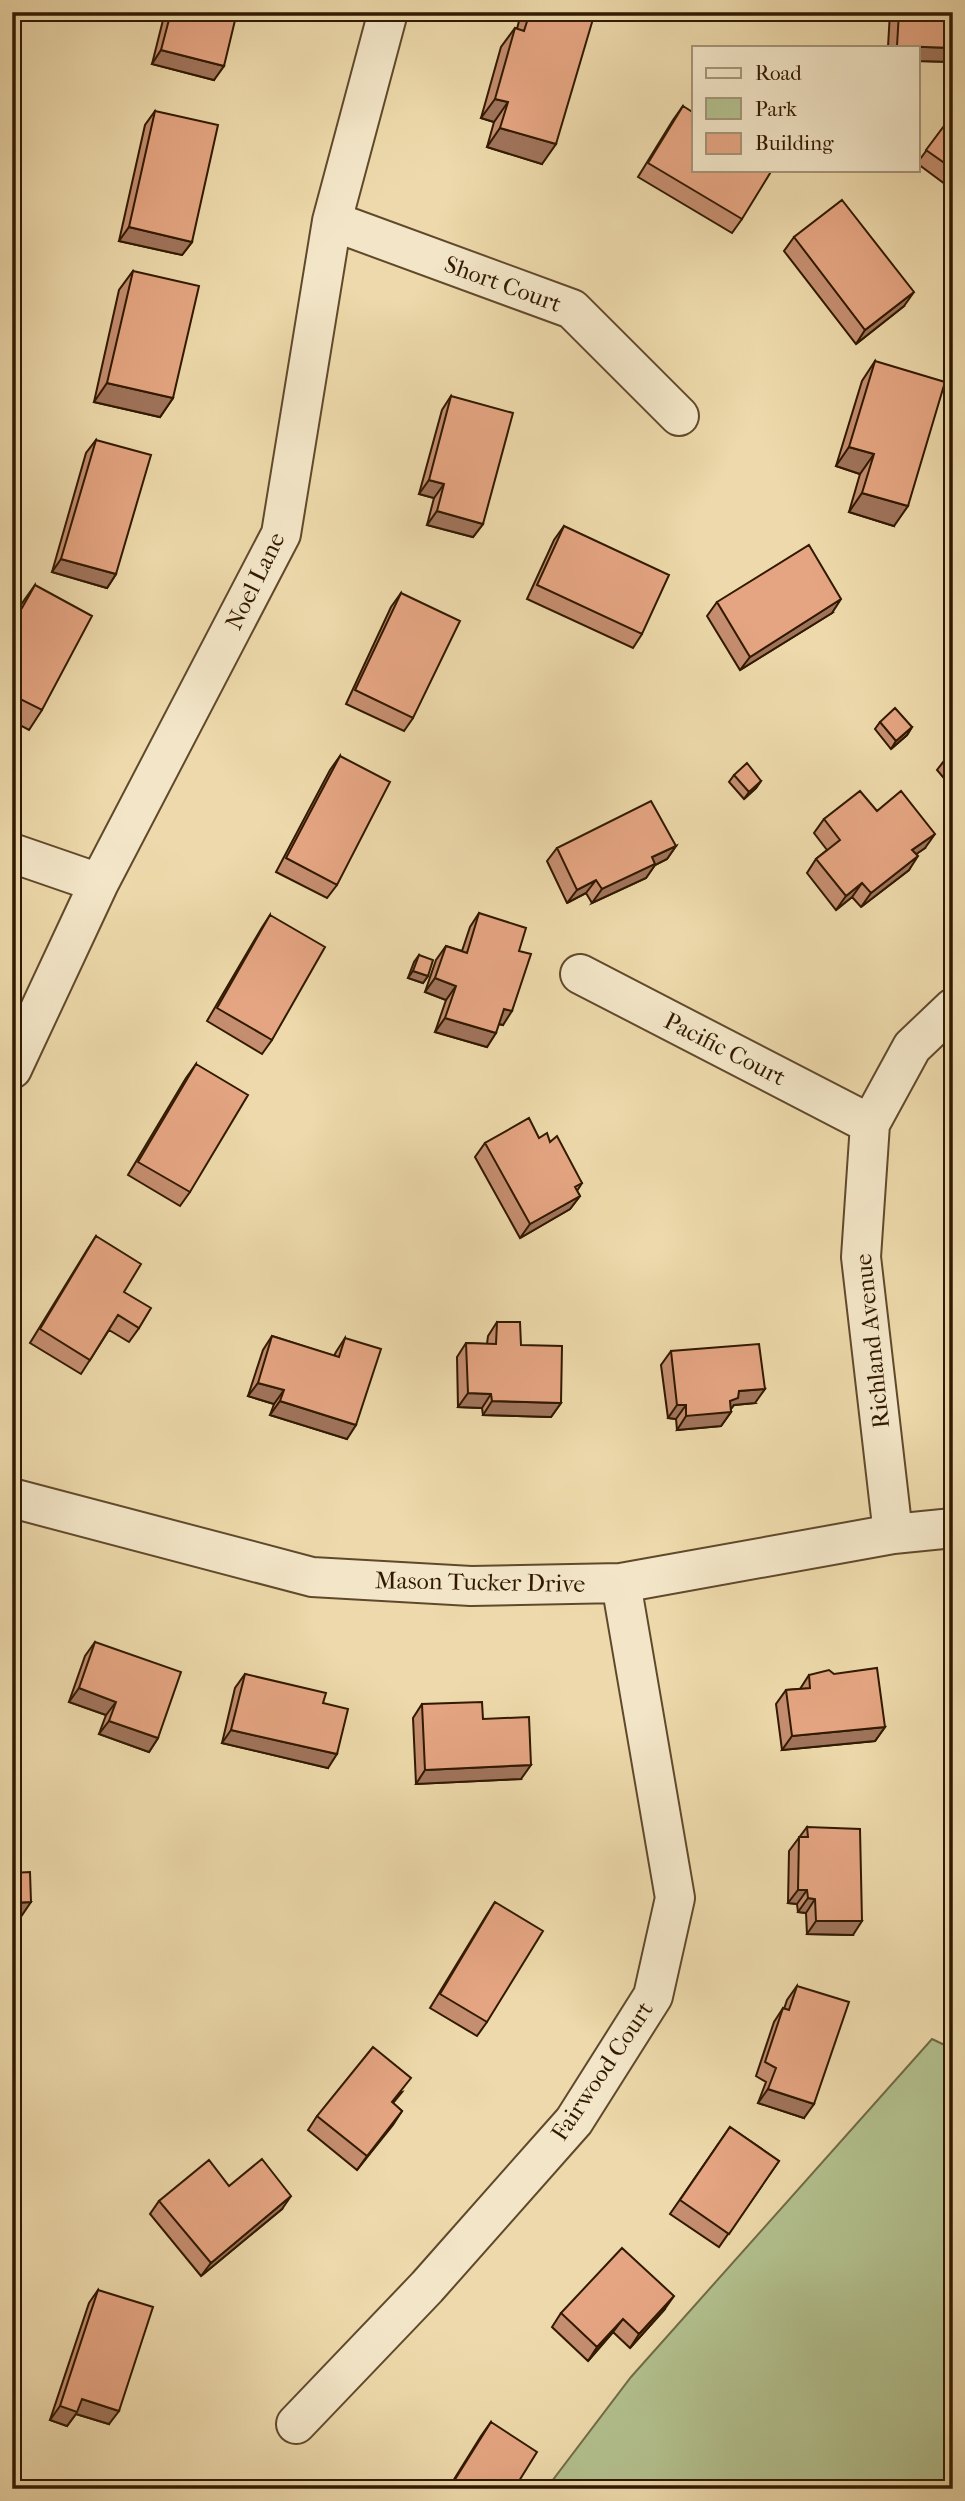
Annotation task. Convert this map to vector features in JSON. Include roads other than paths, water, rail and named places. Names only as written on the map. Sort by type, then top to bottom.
[{"type":"street","name":"Noel Lane","points":[[12,1069],[99,883],[281,534],[331,221],[388,12]]},
{"type":"street","name":"Short Court","points":[[331,221],[572,309],[679,416]]},
{"type":"street","points":[[12,853],[99,883]]},
{"type":"street","name":"Pacific Court","points":[[580,974],[870,1124]]},
{"type":"street","name":"Richland Avenue","points":[[892,1534],[861,1257],[870,1124],[912,1047],[953,1008]]},
{"type":"street","name":"Mason Tucker Drive","points":[[12,1498],[312,1577],[471,1586],[621,1583],[892,1534],[953,1528]]},
{"type":"street","name":"Fairwood Court","points":[[296,2424],[426,2287],[574,2121],[653,1996],[675,1898],[621,1583]]}]
